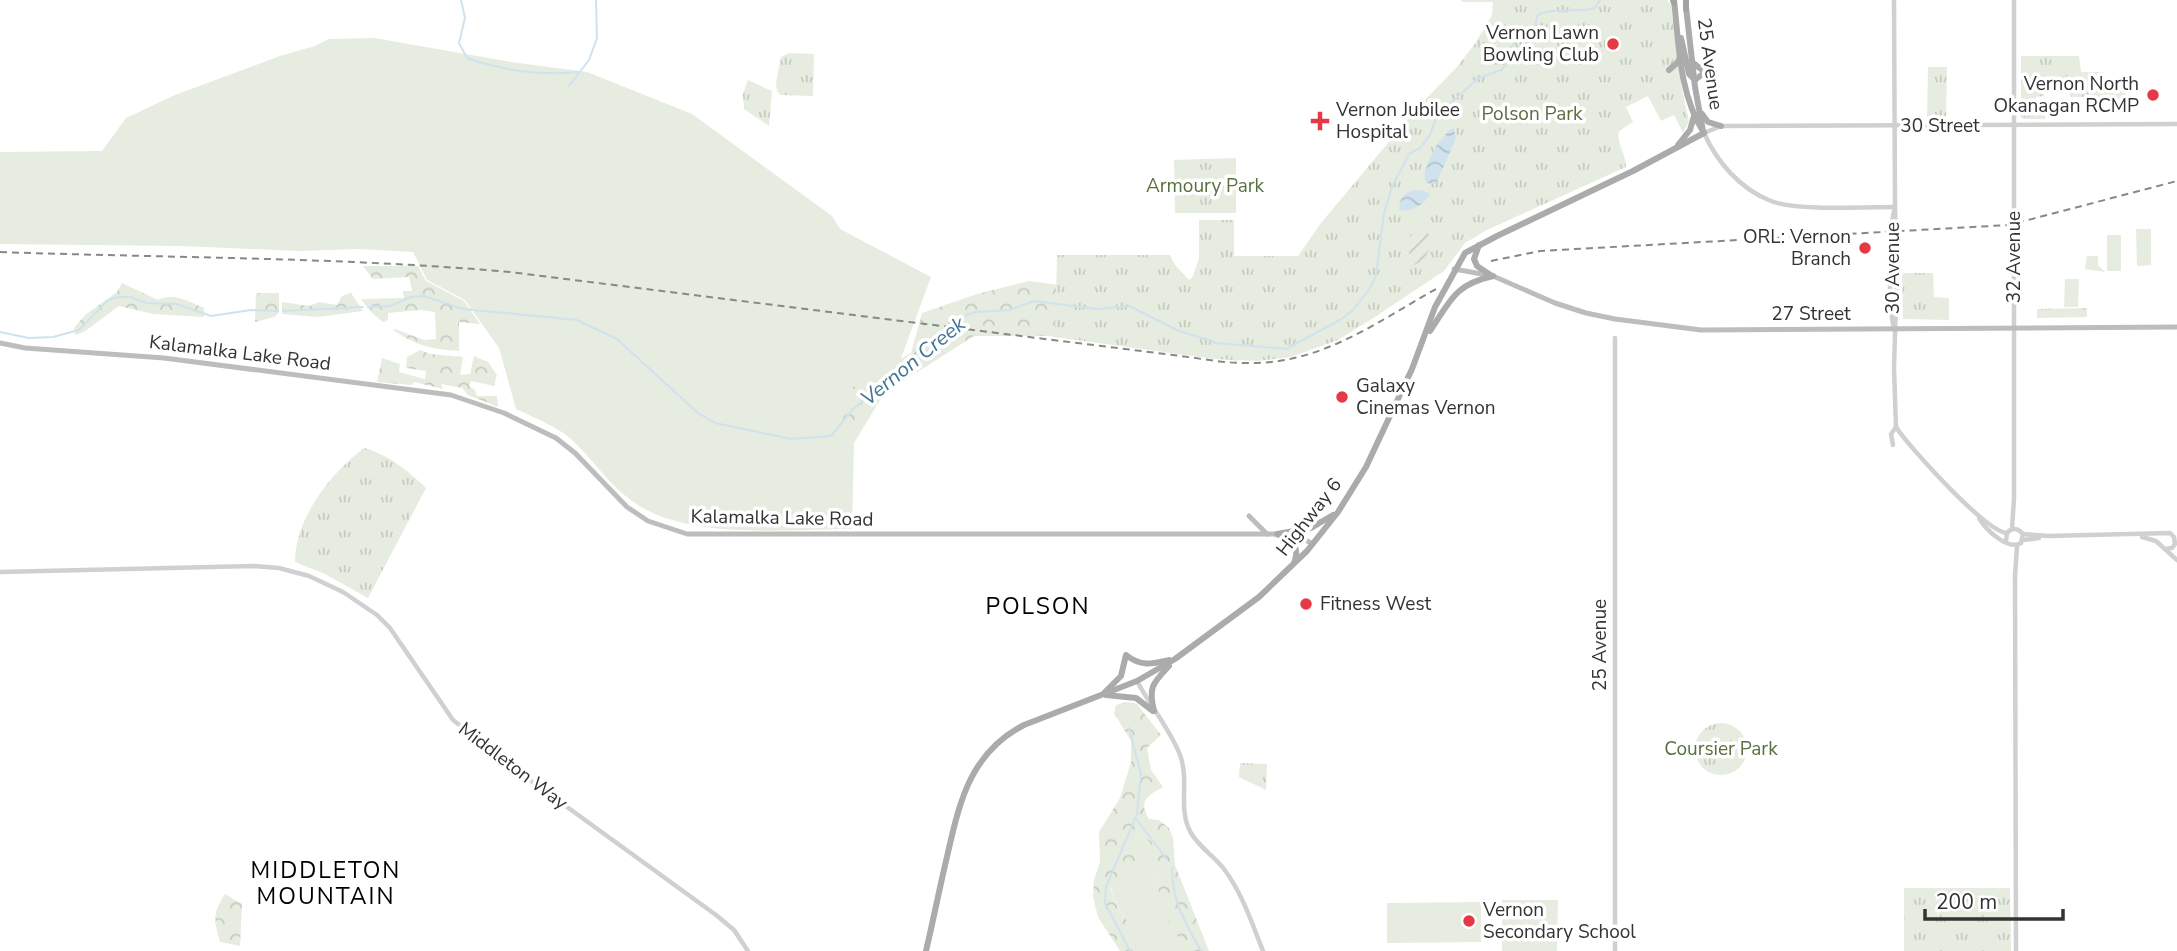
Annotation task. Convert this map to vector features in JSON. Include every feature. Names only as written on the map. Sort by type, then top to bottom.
[{"type":"highway","points":[[1686,0],[1686,9]]},
{"type":"main road","name":"25 Avenue","points":[[1674,1],[1683,78],[1704,133]]},
{"type":"main road","name":"25 Avenue","points":[[1686,9],[1697,115]]},
{"type":"main road","points":[[1678,30],[1686,53],[1689,74],[1695,80],[1705,72],[1692,62]]},
{"type":"main road","points":[[1680,55],[1678,62],[1668,69],[1683,78]]},
{"type":"main road","points":[[1674,148],[1687,134],[1697,115],[1721,126]]},
{"type":"main road","name":"Highway 6","points":[[926,951],[964,790],[977,767],[1008,734],[1137,681],[1175,659],[1240,613],[1313,544],[1338,512],[1366,467],[1425,339],[1435,307],[1465,253],[1633,171],[1704,133]]},
{"type":"main road","points":[[1479,245],[1474,258],[1477,266],[1493,276]]},
{"type":"main road","name":"27 Street","points":[[1454,270],[1493,276],[1555,303],[1586,313],[1667,326],[1726,330],[2177,327]]},
{"type":"main road","points":[[1425,339],[1458,289],[1475,280],[1493,276]]},
{"type":"main road","name":"Kalamalka Lake Road","points":[[0,343],[25,348],[212,363],[451,395],[504,413],[556,438],[575,453],[627,507],[648,521],[687,534],[1277,534],[1296,535],[1313,544]]},
{"type":"main road","points":[[1277,534],[1311,528],[1338,512]]},
{"type":"main road","points":[[1249,516],[1267,534]]},
{"type":"main road","points":[[1277,534],[1295,545],[1297,556],[1293,565]]},
{"type":"main road","points":[[1101,695],[1118,681],[1123,672],[1126,655],[1143,665],[1175,659]]},
{"type":"main road","points":[[1154,711],[1151,687],[1175,659]]},
{"type":"main road","points":[[1101,695],[1136,698],[1154,711]]},
{"type":"street","name":"30 Avenue","points":[[1893,445],[1891,434],[1896,427],[1897,276],[1894,0]]},
{"type":"street","name":"32 Avenue","points":[[2014,0],[2015,529]]},
{"type":"street","name":"30 Street","points":[[1704,133],[1721,126],[2177,124]]},
{"type":"street","name":"25 Avenue","points":[[1704,133],[1717,158],[1735,177],[1755,192],[1775,202],[1804,206],[1880,207]]},
{"type":"street","points":[[1880,207],[1895,207]]},
{"type":"street","points":[[1880,207],[1889,210],[1892,218]]},
{"type":"street","name":"30 Avenue","points":[[1895,207],[1892,218],[1891,317],[1895,329]]},
{"type":"street","name":"25 Avenue","points":[[1615,338],[1615,951]]},
{"type":"street","points":[[1896,427],[1977,514],[2000,533],[2015,529],[2022,534],[2048,536],[2172,535],[2177,558]]},
{"type":"street","points":[[1977,514],[1988,530],[2015,546]]},
{"type":"street","points":[[2006,541],[2007,533]]},
{"type":"street","points":[[2022,534],[2023,540]]},
{"type":"street","points":[[2159,543],[2162,534]]},
{"type":"street","points":[[2015,546],[2023,540],[2048,536]]},
{"type":"street","points":[[2134,536],[2152,539],[2177,558]]},
{"type":"street","points":[[2015,546],[2016,951]]},
{"type":"street","points":[[2165,549],[2174,546]]},
{"type":"street","name":"Middleton Way","points":[[0,572],[253,566],[279,568],[309,576],[343,592],[377,615],[390,628],[453,720],[534,783],[716,915],[734,930],[748,951]]},
{"type":"street","points":[[1137,681],[1180,754],[1184,772],[1183,805],[1188,826],[1202,848],[1222,866],[1234,883],[1263,951]]},
{"type":"green space","name":"Polson Park","points":[[1461,0],[1667,0],[1671,5],[1681,85],[1689,121],[1683,133],[1674,115],[1661,121],[1648,96],[1626,107],[1633,122],[1619,131],[1618,136],[1626,167],[1487,230],[1465,243],[1444,271],[1375,317],[1338,340],[1291,357],[1258,361],[1214,359],[1055,337],[1057,255],[1170,255],[1189,280],[1199,259],[1199,220],[1234,220],[1234,256],[1298,256],[1321,223],[1474,45],[1492,15],[1493,2]]},
{"type":"green space","points":[[374,38],[511,62],[587,72],[692,114],[832,216],[840,229],[931,277],[894,377],[854,443],[852,529],[768,531],[708,527],[655,514],[632,501],[566,435],[516,409],[499,348],[465,300],[427,280],[413,252],[0,244],[0,152],[102,151],[126,118],[175,95],[329,39]]},
{"type":"green space","points":[[789,53],[814,54],[813,96],[781,95],[777,91],[781,57]]},
{"type":"green space","points":[[2021,56],[2079,56],[2081,72],[2103,72],[2103,87],[2120,82],[2120,87],[2126,87],[2126,101],[2111,101],[2110,97],[2070,97],[2070,90],[2044,90],[2044,96],[2036,97],[2037,112],[2045,112],[2045,119],[2023,119]]},
{"type":"green space","points":[[1928,67],[1947,67],[1946,119],[1927,120]]},
{"type":"green space","points":[[748,80],[772,91],[769,126],[744,109],[743,94]]},
{"type":"green space","name":"Armoury Park","points":[[1236,158],[1236,213],[1175,213],[1174,160]]},
{"type":"green space","points":[[1420,229],[1428,233],[1432,244],[1423,261],[1411,266],[1411,255],[1405,249],[1411,235]]},
{"type":"green space","points":[[2136,229],[2151,229],[2151,265],[2137,266]]},
{"type":"green space","points":[[2107,235],[2121,235],[2121,271],[2107,271]]},
{"type":"green space","points":[[2087,256],[2098,256],[2098,265],[2105,272],[2085,269]]},
{"type":"green space","points":[[363,266],[418,266],[426,281],[464,301],[480,324],[459,322],[459,351],[432,348],[410,340],[393,330],[424,340],[436,339],[435,312],[421,310],[388,313],[388,320],[383,322],[361,299],[404,298],[403,291],[412,291],[409,277],[373,279]]},
{"type":"green space","points":[[1902,273],[1933,273],[1934,297],[1949,298],[1949,320],[1903,319]]},
{"type":"green space","points":[[2065,279],[2079,279],[2078,307],[2064,307]]},
{"type":"green space","points":[[1029,281],[1080,288],[1238,361],[1048,336],[974,336],[900,383],[875,403],[848,433],[840,433],[840,401],[846,391],[911,353],[922,313],[977,294]]},
{"type":"green space","points":[[122,283],[158,300],[176,297],[204,308],[204,317],[153,314],[119,306],[84,332],[75,335],[74,328],[85,315],[117,292]]},
{"type":"green space","points":[[256,293],[279,293],[279,313],[255,322]]},
{"type":"green space","points":[[351,293],[363,311],[318,317],[282,314],[282,302],[309,306],[319,302],[337,305],[342,296]]},
{"type":"green space","points":[[2087,308],[2087,317],[2037,318],[2037,309]]},
{"type":"green space","points":[[420,350],[430,354],[463,357],[460,375],[470,374],[474,356],[488,362],[497,375],[494,386],[471,381],[469,386],[475,390],[477,396],[497,396],[498,407],[468,395],[462,388],[441,384],[443,389],[414,382],[412,385],[377,382],[382,358],[400,364],[399,372],[425,379],[426,371],[406,368],[407,357]]},
{"type":"green space","points":[[364,448],[397,464],[426,488],[368,598],[325,574],[295,562],[301,529],[317,498],[339,470]]},
{"type":"green space","points":[[1127,702],[1137,704],[1161,735],[1147,748],[1151,770],[1163,787],[1146,799],[1144,807],[1149,819],[1159,820],[1169,828],[1173,838],[1175,865],[1209,951],[1186,951],[1160,900],[1157,857],[1150,842],[1143,836],[1138,838],[1135,865],[1115,882],[1111,889],[1117,906],[1146,951],[1120,951],[1098,917],[1093,897],[1094,880],[1100,862],[1099,832],[1120,798],[1131,762],[1131,741],[1114,713],[1116,705]]},
{"type":"green space","name":"Coursier Park","points":[[1721,723],[1731,725],[1739,731],[1745,739],[1745,759],[1739,767],[1731,773],[1721,775],[1711,773],[1703,767],[1697,759],[1695,749],[1697,739],[1703,731],[1711,725]]},
{"type":"green space","points":[[1240,763],[1267,764],[1266,790],[1239,777]]},
{"type":"green space","points":[[1143,836],[1155,850],[1161,902],[1186,951],[1146,951],[1114,898],[1113,883],[1137,859],[1135,845],[1138,838]]},
{"type":"green space","points":[[1904,888],[2010,888],[2011,951],[1904,951]]},
{"type":"green space","points":[[225,894],[242,904],[240,946],[220,942],[215,917]]},
{"type":"green space","points":[[1502,900],[1558,900],[1557,951],[1502,951]]},
{"type":"green space","points":[[1481,902],[1481,942],[1387,943],[1387,903]]},
{"type":"water","points":[[1453,128],[1456,138],[1436,184],[1426,183],[1426,170],[1432,153]]},
{"type":"water","points":[[1421,190],[1430,194],[1425,201],[1413,209],[1400,210],[1400,201],[1405,195]]},
{"type":"waterway","points":[[461,0],[465,18],[459,43],[467,58],[522,71],[578,72]]},
{"type":"waterway","points":[[569,86],[589,60],[597,38],[596,0]]},
{"type":"waterway","name":"Vernon Creek","points":[[368,307],[390,306],[411,297],[424,296],[463,309],[577,320],[617,339],[698,413],[715,423],[791,439],[831,436],[852,410],[886,382],[917,362],[948,329],[966,315],[1010,310],[1034,301],[1097,309],[1129,306],[1177,330],[1216,343],[1286,349],[1340,320],[1353,310],[1371,287],[1376,275],[1384,213],[1392,187],[1409,154],[1420,148],[1430,135],[1437,116],[1477,79],[1501,70],[1506,65],[1507,54],[1516,40],[1533,31],[1539,14],[1595,8],[1600,0]]},
{"type":"waterway","name":"Vernon Creek","points":[[0,332],[29,338],[53,337],[79,330],[107,301],[117,297],[130,297],[147,303],[176,304],[211,316],[251,310],[278,311]]},
{"type":"waterway","name":"Vernon Creek","points":[[283,311],[363,307]]},
{"type":"waterway","points":[[1129,728],[1141,774],[1137,814],[1106,887],[1105,903],[1130,951]]},
{"type":"waterway","points":[[1136,819],[1166,858]]},
{"type":"waterway","points":[[1172,868],[1177,902],[1201,951]]},
{"type":"railway","points":[[1491,261],[1540,251],[2009,225],[2177,181]]},
{"type":"railway","points":[[0,252],[319,261],[510,272],[1243,363],[1278,361],[1326,348],[1436,289]]},
{"type":"place","name":"Vernon Lawn Bowling Club","points":[[1613,44]]},
{"type":"place","name":"Vernon North Okanagan RCMP","points":[[2153,95]]},
{"type":"place","name":"Vernon Jubilee Hospital","points":[[1320,121]]},
{"type":"place","name":"ORL: Vernon Branch","points":[[1865,248]]},
{"type":"place","name":"Galaxy Cinemas Vernon","points":[[1342,397]]},
{"type":"place","name":"Fitness West","points":[[1306,604]]},
{"type":"place","name":"Vernon Secondary School","points":[[1469,921]]},
{"type":"district","name":"POLSON","points":[[1038,606]]},
{"type":"district","name":"MIDDLETON MOUNTAIN","points":[[326,883]]}]
